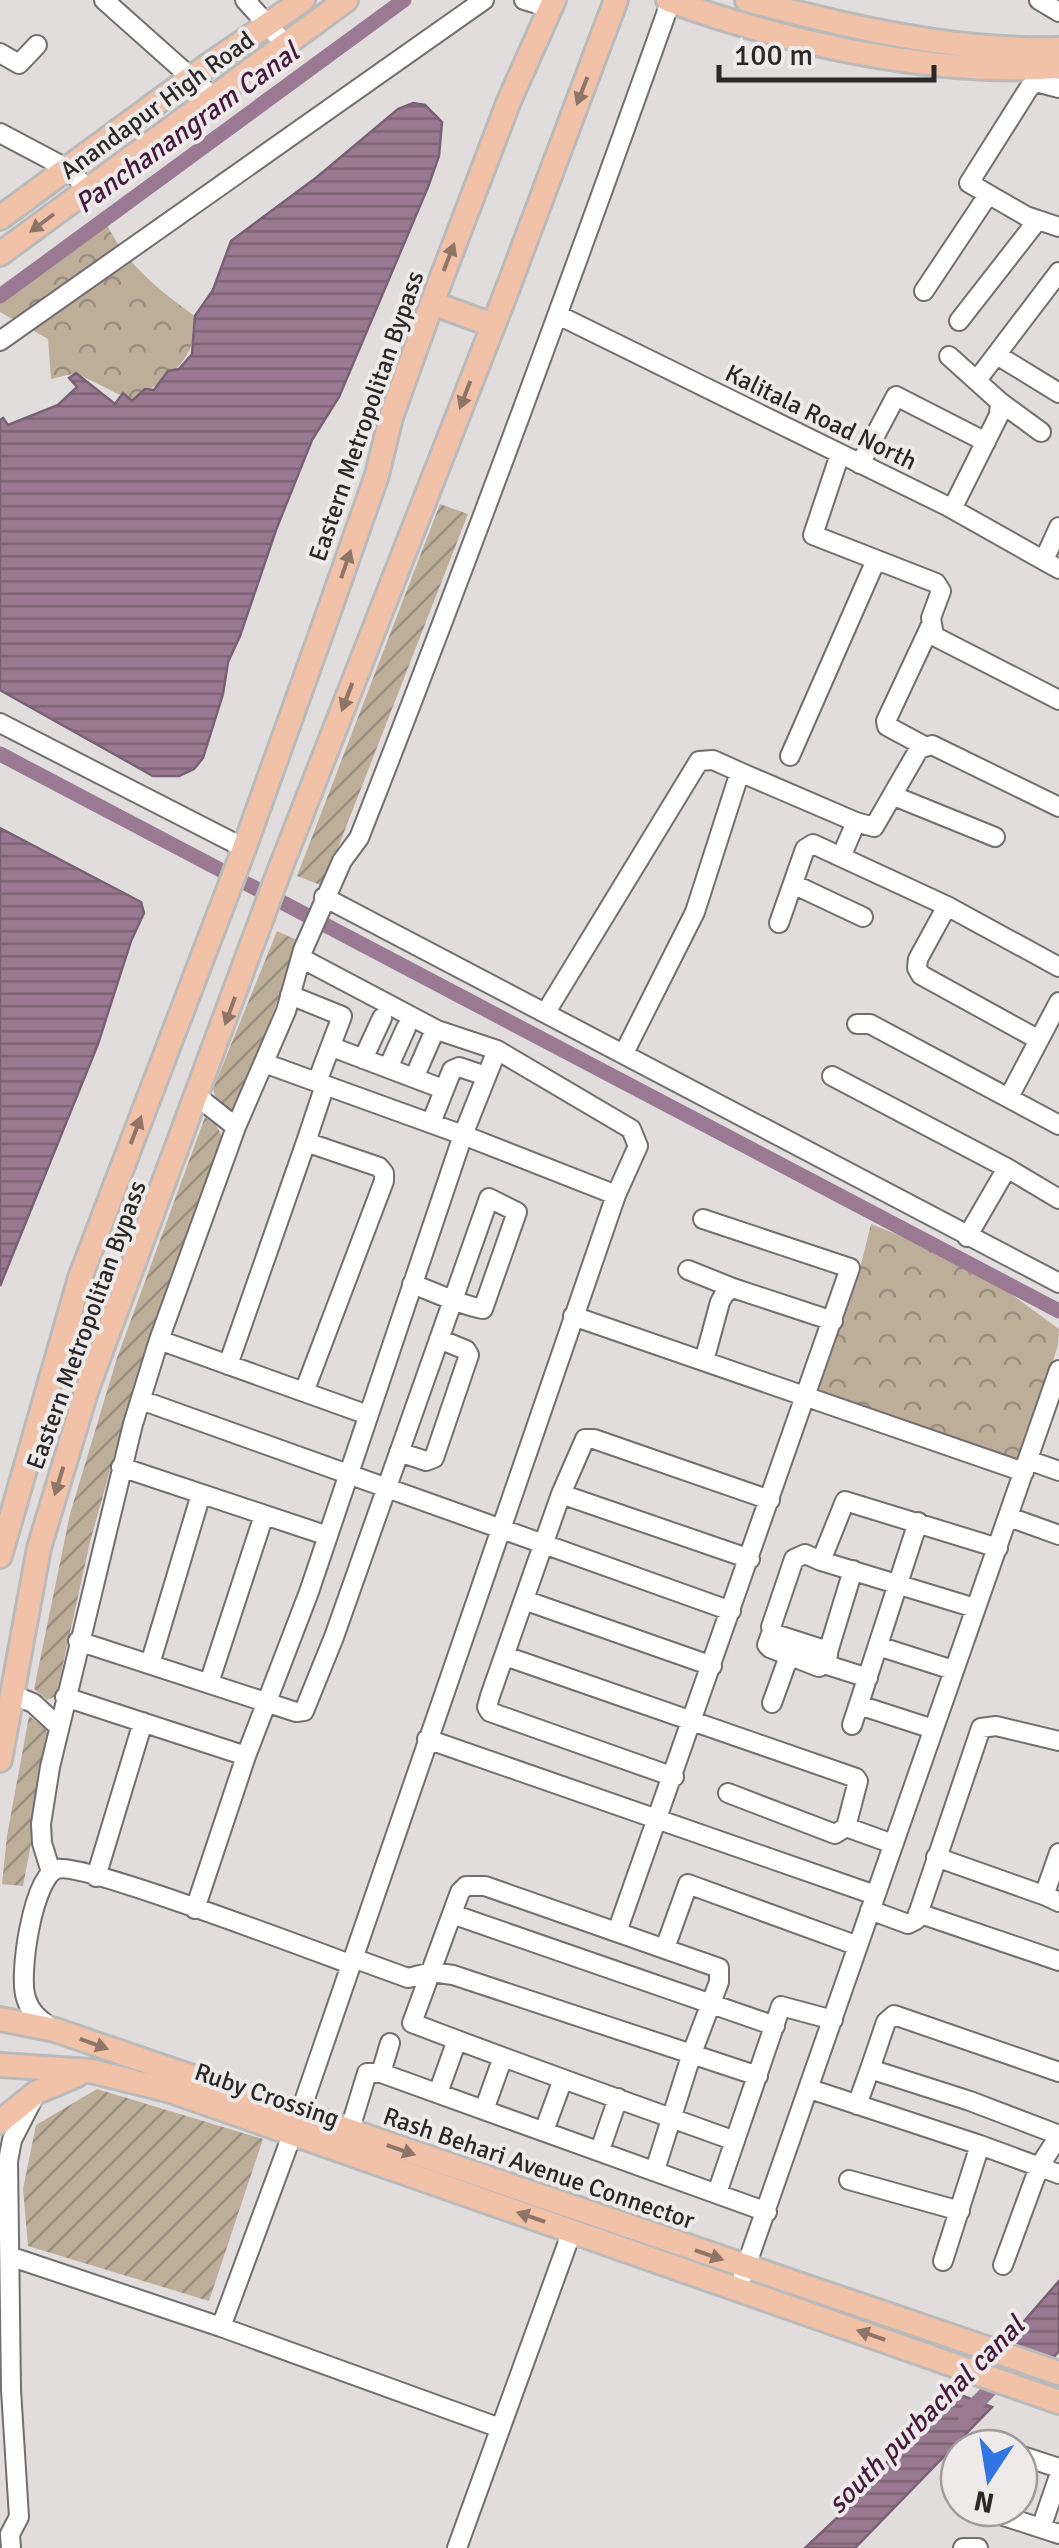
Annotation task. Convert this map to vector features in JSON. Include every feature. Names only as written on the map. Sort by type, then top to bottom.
[{"type":"main road","name":"Anandapur High Road","points":[[0,218],[304,0]]},
{"type":"main road","name":"Anandapur High Road","points":[[0,254],[346,0]]},
{"type":"main road","name":"Eastern Metropolitan Bypass","points":[[0,1760],[39,1548],[82,1407],[280,869],[616,0]]},
{"type":"main road","points":[[670,0],[781,35],[935,64],[1020,70],[1059,67]]},
{"type":"main road","points":[[747,0],[837,23],[939,41],[983,47],[1059,48]]},
{"type":"main road","name":"Eastern Metropolitan Bypass","points":[[0,1556],[80,1278],[243,851],[378,475],[391,417],[432,303],[509,101],[553,2]]},
{"type":"main road","points":[[432,303],[492,325]]},
{"type":"main road","name":"Rash Behari Avenue Connector","points":[[0,2019],[55,2030],[296,2124],[348,2132],[1055,2372]]},
{"type":"main road","name":"Ruby Crossing","points":[[0,2065],[91,2071],[296,2124],[572,2231],[1059,2402]]},
{"type":"main road","points":[[0,2122],[37,2092],[91,2071]]},
{"type":"street","points":[[104,0],[214,98]]},
{"type":"street","points":[[246,0],[286,45]]},
{"type":"street","points":[[0,341],[484,0]]},
{"type":"street","points":[[524,0],[553,2]]},
{"type":"street","points":[[51,1872],[42,1843],[42,1824],[59,1726],[121,1468],[159,1340],[322,902],[366,821],[558,315],[670,0]]},
{"type":"street","points":[[1039,0],[1059,12]]},
{"type":"street","points":[[0,53],[19,64],[37,45]]},
{"type":"street","points":[[1059,88],[1036,82],[1029,88],[969,183],[1036,221],[1059,226]]},
{"type":"street","points":[[0,132],[68,169],[88,189]]},
{"type":"street","points":[[924,291],[988,196]]},
{"type":"street","points":[[960,320],[1036,221]]},
{"type":"street","points":[[977,380],[1059,272]]},
{"type":"street","name":"Kalitala Road North","points":[[558,315],[952,509],[1051,565]]},
{"type":"street","points":[[997,355],[1059,393]]},
{"type":"street","points":[[949,356],[1000,402],[1042,432]]},
{"type":"street","points":[[860,464],[896,396],[986,442]]},
{"type":"street","points":[[952,509],[999,415],[1000,402]]},
{"type":"street","points":[[840,454],[813,535],[936,584],[941,591],[930,627],[887,726],[1059,808]]},
{"type":"street","points":[[1051,565],[1059,527]]},
{"type":"street","points":[[790,756],[876,560]]},
{"type":"street","points":[[930,627],[941,642],[1059,700]]},
{"type":"street","points":[[0,723],[243,851]]},
{"type":"street","points":[[546,1012],[699,761],[714,760],[874,827],[924,746]]},
{"type":"street","points":[[624,1053],[695,912],[742,773]]},
{"type":"street","points":[[894,796],[996,838]]},
{"type":"street","points":[[842,857],[856,822]]},
{"type":"street","points":[[779,923],[805,848],[812,844],[947,906],[1059,967]]},
{"type":"street","points":[[792,884],[864,916]]},
{"type":"street","points":[[322,902],[546,1012],[967,1237],[1059,1282]]},
{"type":"street","points":[[947,906],[918,959],[921,975],[1039,1040]]},
{"type":"street","points":[[222,2328],[296,2124],[499,1526],[616,1195],[638,1146],[631,1129],[497,1050],[437,1030],[302,954]]},
{"type":"street","points":[[228,1365],[306,1142],[342,1016],[290,995]]},
{"type":"street","points":[[1010,1097],[1059,1002]]},
{"type":"street","points":[[363,1059],[382,1018]]},
{"type":"street","points":[[857,1024],[870,1024],[1059,1125]]},
{"type":"street","points":[[388,1068],[406,1028]]},
{"type":"street","points":[[414,1078],[431,1038]]},
{"type":"street","points":[[332,1047],[444,1089]]},
{"type":"street","points":[[195,1909],[246,1756],[350,1473],[463,1135],[497,1050]]},
{"type":"street","points":[[264,1063],[616,1195]]},
{"type":"street","points":[[431,1123],[455,1066],[476,1073]]},
{"type":"street","points":[[832,1076],[1059,1199]]},
{"type":"street","points":[[198,1097],[236,1127]]},
{"type":"street","points":[[304,1392],[384,1181],[379,1167],[306,1142]]},
{"type":"street","points":[[967,1237],[1007,1168]]},
{"type":"street","points":[[78,1641],[304,1712],[400,1452],[439,1339],[454,1299],[489,1198],[514,1208],[518,1217],[486,1305],[478,1309],[454,1299],[412,1284]]},
{"type":"street","points":[[618,1932],[850,1268],[703,1218]]},
{"type":"street","points":[[688,1270],[833,1321]]},
{"type":"street","points":[[704,1361],[720,1302],[733,1288]]},
{"type":"street","points":[[573,1316],[806,1398],[1026,1466],[1059,1471]]},
{"type":"street","points":[[400,1452],[426,1462],[434,1458],[469,1355],[439,1339]]},
{"type":"street","points":[[159,1340],[368,1415]]},
{"type":"street","points":[[738,2290],[894,1844],[931,1719],[977,1587],[1052,1412],[1059,1370]]},
{"type":"street","points":[[141,1400],[731,1611]]},
{"type":"street","points":[[674,1777],[490,1712],[490,1696],[561,1494],[585,1439],[594,1438],[770,1500]]},
{"type":"street","points":[[121,1468],[328,1536]]},
{"type":"street","points":[[150,1664],[201,1494]]},
{"type":"street","points":[[561,1494],[750,1559]]},
{"type":"street","points":[[822,1560],[845,1501],[918,1522],[989,1554]]},
{"type":"street","points":[[209,1683],[264,1515]]},
{"type":"street","points":[[1009,1517],[1059,1535]]},
{"type":"street","points":[[852,1725],[918,1522]]},
{"type":"street","points":[[853,1570],[826,1658],[819,1667],[768,1646],[794,1559],[805,1554],[970,1607]]},
{"type":"street","points":[[524,1600],[712,1666]]},
{"type":"street","points":[[772,1632],[868,1678]]},
{"type":"street","points":[[878,1646],[948,1669]]},
{"type":"street","points":[[505,1656],[856,1778],[846,1827],[835,1834],[728,1793]]},
{"type":"street","points":[[772,1704],[789,1656]]},
{"type":"street","points":[[13,1695],[33,1703],[59,1726]]},
{"type":"street","points":[[65,1697],[246,1756]]},
{"type":"street","points":[[859,1705],[931,1719]]},
{"type":"street","points":[[915,1748],[931,1719]]},
{"type":"street","points":[[96,1877],[143,1722]]},
{"type":"street","points":[[427,1739],[658,1819],[873,1903],[908,1924],[918,1912],[981,1728],[996,1726],[1059,1741]]},
{"type":"street","points":[[846,1827],[894,1844]]},
{"type":"street","points":[[936,1857],[1053,1899],[1059,1853]]},
{"type":"street","points":[[55,2030],[30,2009],[23,1986],[32,1921],[44,1880],[51,1872],[66,1868],[408,1978],[432,1972],[453,1975],[758,2076]]},
{"type":"street","points":[[655,2170],[671,2118],[692,2053],[722,1974],[719,1968],[476,1884],[460,1892],[412,2023],[563,2079],[618,2098],[671,2118],[735,2141]]},
{"type":"street","points":[[665,1948],[688,1884],[858,1946]]},
{"type":"street","points":[[918,1912],[1059,1961]]},
{"type":"street","points":[[452,1914],[775,2026]]},
{"type":"street","points":[[717,2193],[782,2006],[833,2020]]},
{"type":"street","points":[[857,2105],[886,2022],[894,2015],[1059,2072]]},
{"type":"street","points":[[438,2093],[458,2040]]},
{"type":"street","points":[[381,2073],[390,2043]]},
{"type":"street","points":[[484,2110],[503,2057]]},
{"type":"street","points":[[870,2069],[970,2101],[1059,2136],[1039,2167],[1004,2266]]},
{"type":"street","points":[[348,2132],[367,2072],[381,2073],[768,2212]]},
{"type":"street","points":[[544,2131],[563,2079]]},
{"type":"street","points":[[810,2088],[1059,2174]]},
{"type":"street","points":[[11,2548],[10,2534],[19,2517],[11,2390],[8,2161],[20,2119],[37,2092]]},
{"type":"street","points":[[600,2150],[618,2098]]},
{"type":"street","points":[[942,2262],[980,2144]]},
{"type":"street","points":[[849,2180],[960,2210]]},
{"type":"street","points":[[457,2548],[572,2231]]},
{"type":"street","points":[[12,2257],[500,2428]]},
{"type":"street","points":[[1050,2531],[1059,2472]]},
{"type":"street","points":[[963,2548],[978,2548]]},
{"type":"green space","points":[[105,221],[122,250],[144,274],[195,316],[191,346],[185,358],[168,376],[132,401],[76,373],[51,379],[48,339],[0,312],[0,296]]},
{"type":"green space","points":[[440,504],[468,514],[323,886],[297,876]]},
{"type":"green space","points":[[277,931],[299,941],[239,1107],[227,1111],[217,1103],[213,1089]]},
{"type":"green space","points":[[205,1117],[216,1125],[226,1144],[130,1399],[90,1542],[56,1696],[47,1700],[34,1689],[70,1514],[117,1358]]},
{"type":"green space","points":[[871,1224],[968,1263],[1059,1329],[1058,1345],[1022,1463],[817,1390],[857,1281]]},
{"type":"green space","points":[[29,1716],[52,1733],[23,1886],[2,1884],[7,1836]]},
{"type":"green space","points":[[97,2089],[263,2139],[209,2301],[28,2246],[23,2189],[36,2125]]},
{"type":"water","points":[[413,103],[425,105],[442,122],[439,156],[428,187],[339,397],[312,440],[276,530],[228,662],[223,694],[203,758],[194,769],[179,776],[153,776],[0,690],[0,420],[3,418],[8,425],[58,405],[77,387],[69,378],[76,373],[115,404],[123,393],[132,401],[145,389],[154,390],[168,371],[179,369],[192,354],[195,316],[213,290],[231,241],[317,177],[398,109]]},
{"type":"water","points":[[0,828],[141,902],[144,913],[98,1044],[0,1286]]},
{"type":"water","points":[[1059,2281],[1059,2351],[1052,2359],[1005,2343]]},
{"type":"water","points":[[945,2389],[992,2407],[972,2428],[939,2428],[939,2462],[855,2548],[805,2548],[859,2497]]},
{"type":"waterway","name":"Panchanangram Canal","points":[[0,296],[404,0]]},
{"type":"waterway","points":[[0,754],[1059,1311]]},
{"type":"waterway","name":"south purbachal canal","points":[[965,2415],[1022,2357]]}]
